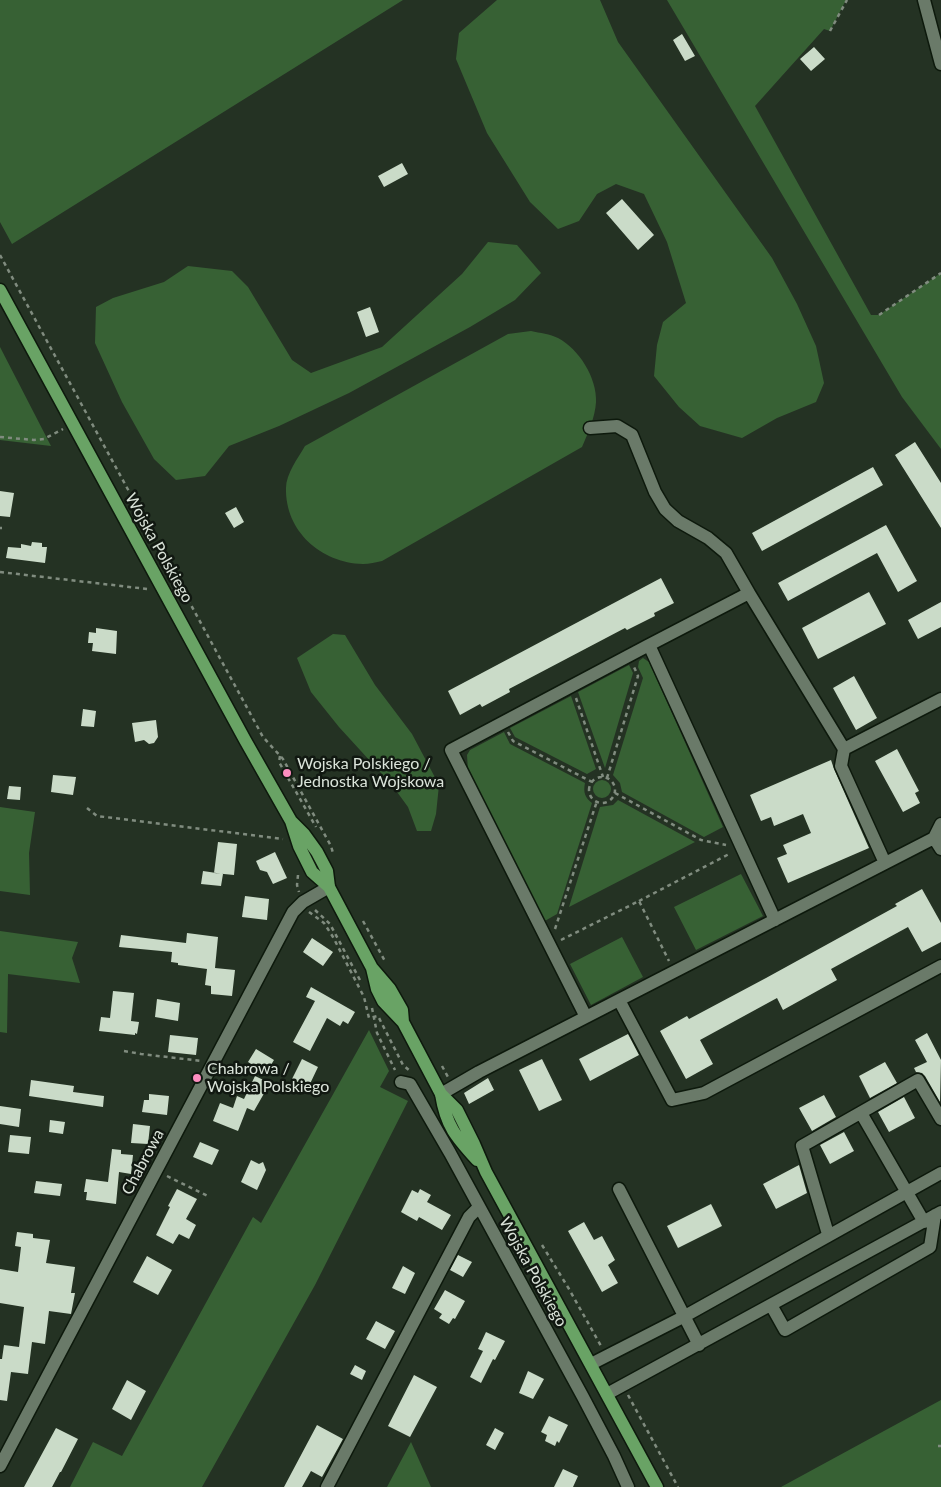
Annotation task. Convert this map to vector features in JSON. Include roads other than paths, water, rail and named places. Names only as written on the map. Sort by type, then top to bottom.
[{"type":"main road","name":"Wojska Polskiego","points":[[0,290],[245,740],[291,821],[304,834],[317,852],[326,871],[329,887],[372,968],[390,989],[402,1010],[403,1022],[441,1094],[457,1110],[486,1172],[657,1487]]},
{"type":"street","points":[[924,0],[941,64]]},
{"type":"street","points":[[590,428],[617,426],[632,435],[655,492],[665,510],[678,521],[708,538],[726,553],[844,749],[841,766],[885,863]]},
{"type":"street","points":[[586,1017],[451,750],[749,593]]},
{"type":"street","points":[[649,645],[774,920]]},
{"type":"street","points":[[844,749],[941,699]]},
{"type":"street","points":[[441,1094],[473,1075],[934,838],[941,824]]},
{"type":"street","points":[[934,838],[941,849]]},
{"type":"street","name":"Chabrowa","points":[[0,1466],[289,920],[298,906],[329,887]]},
{"type":"street","points":[[619,1000],[672,1100],[704,1093],[941,966]]},
{"type":"street","points":[[828,1234],[802,1146],[918,1080],[941,1119]]},
{"type":"street","name":"Wojska Polskiego","points":[[401,1082],[410,1084],[479,1207],[583,1397],[628,1487]]},
{"type":"street","points":[[861,1112],[924,1222]]},
{"type":"street","points":[[591,1364],[685,1316],[828,1234],[941,1173]]},
{"type":"street","points":[[619,1189],[699,1345]]},
{"type":"street","points":[[327,1487],[469,1217],[479,1207]]},
{"type":"street","points":[[607,1394],[938,1214]]},
{"type":"street","points":[[771,1305],[785,1330],[930,1247],[938,1214]]},
{"type":"place","name":"Wojska Polskiego / Jednostka Wojskowa","points":[[287,773]]},
{"type":"place","name":"Chabrowa / Wojska Polskiego","points":[[197,1078]]}]
